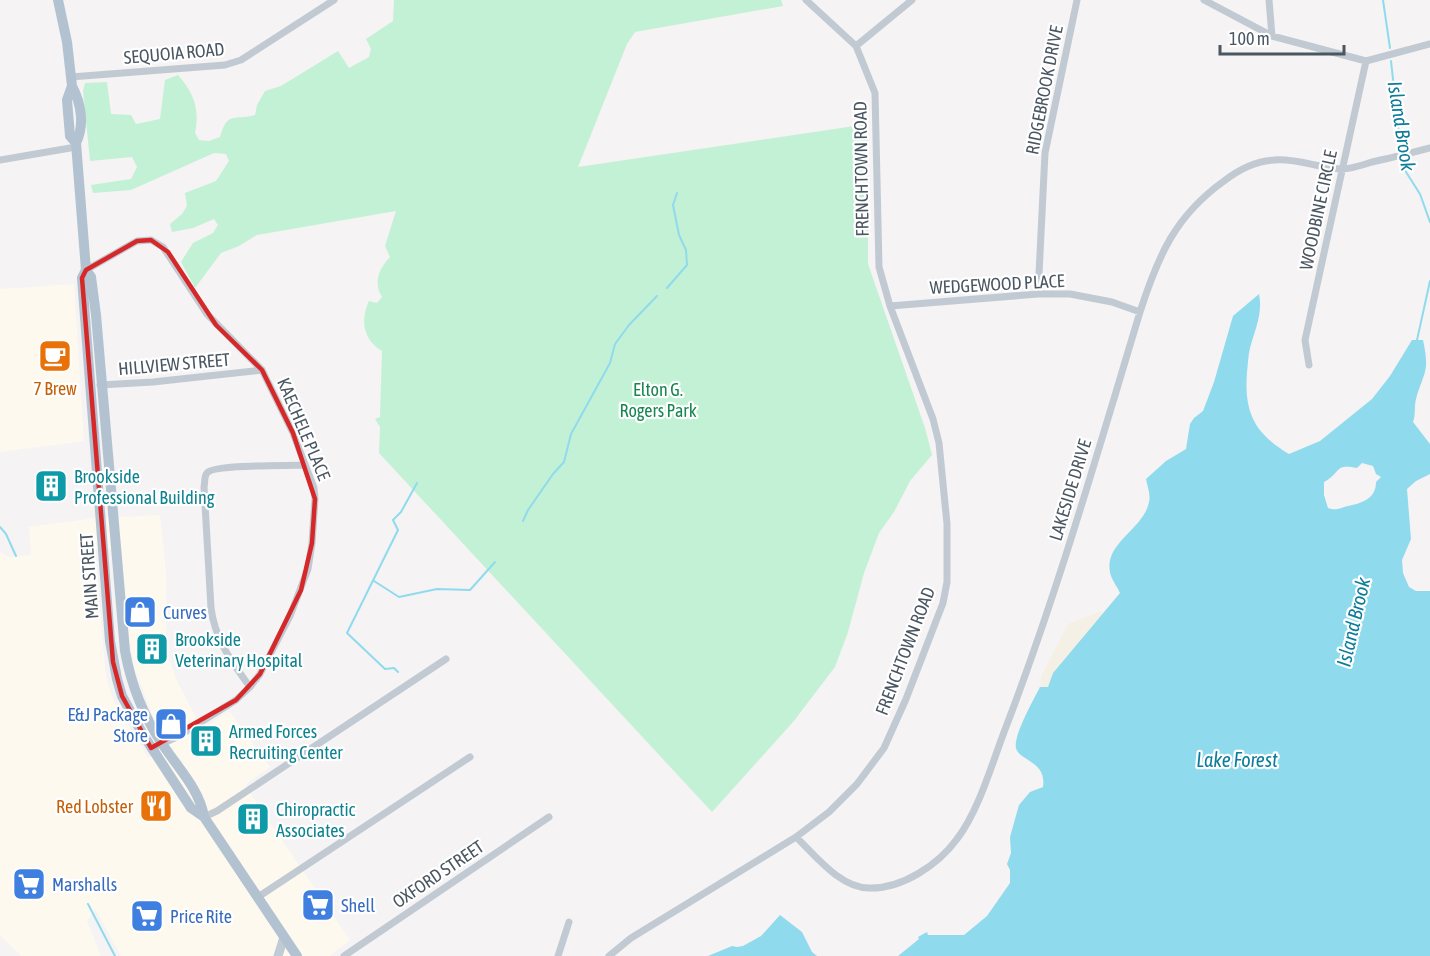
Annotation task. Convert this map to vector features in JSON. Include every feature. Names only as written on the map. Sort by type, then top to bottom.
[{"type":"main road","name":"MAIN STREET","points":[[58,0],[66,33],[72,81],[67,100],[69,136],[76,145],[86,270],[91,277],[102,385],[103,479]]},
{"type":"main road","name":"MAIN STREET","points":[[86,270],[82,278],[90,384],[103,479],[110,558],[124,651],[139,700],[162,743],[201,802],[204,817]]},
{"type":"main road","name":"MAIN STREET","points":[[110,558],[112,656],[122,696],[151,748],[191,808],[204,817],[297,956]]},
{"type":"main road","points":[[112,656],[124,651]]},
{"type":"street","name":"SEQUOIA ROAD","points":[[72,81],[225,64],[241,60],[334,0]]},
{"type":"street","name":"FRENCHTOWN ROAD","points":[[609,956],[631,938],[796,837],[829,812],[846,795],[884,748],[906,699],[943,603],[947,582],[947,524],[939,443],[933,419],[890,306],[877,255],[875,93],[856,46],[806,0]]},
{"type":"street","points":[[856,46],[912,0]]},
{"type":"street","name":"RIDGEBROOK DRIVE","points":[[1038,294],[1045,153],[1077,0]]},
{"type":"street","points":[[1204,0],[1249,26],[1272,36],[1366,61],[1430,44]]},
{"type":"street","points":[[1269,0],[1272,36]]},
{"type":"street","name":"WOODBINE CIRCLE","points":[[1309,365],[1305,340],[1366,61]]},
{"type":"street","points":[[0,160],[76,145]]},
{"type":"street","name":"LAKESIDE DRIVE","points":[[796,837],[824,864],[845,880],[856,886],[870,888],[898,882],[928,866],[947,853],[964,830],[1042,629],[1157,261],[1176,227],[1200,200],[1222,182],[1247,167],[1271,160],[1292,160],[1342,169],[1430,148]]},
{"type":"street","name":"KAECHELE PLACE","points":[[86,270],[144,240],[157,242],[168,252],[207,314],[262,370],[293,434],[311,478],[315,499],[308,569],[290,616],[260,674],[236,700],[151,748]]},
{"type":"street","name":"WEDGEWOOD PLACE","points":[[890,306],[1038,294],[1070,294],[1099,298],[1140,312]]},
{"type":"street","name":"HILLVIEW STREET","points":[[90,384],[153,382],[262,370]]},
{"type":"street","points":[[250,687],[217,637],[212,618],[204,487],[207,472],[225,467],[304,465]]},
{"type":"street","points":[[204,817],[217,811],[446,658]]},
{"type":"street","points":[[258,897],[470,757]]},
{"type":"street","name":"OXFORD STREET","points":[[344,956],[549,817]]},
{"type":"street","points":[[558,956],[569,922]]},
{"type":"street","points":[[278,956],[284,937]]},
{"type":"highlighted area","points":[[151,240],[168,252],[216,325],[262,370],[293,433],[315,499],[312,543],[301,590],[260,674],[236,700],[151,748],[122,696],[113,662],[82,278],[86,270],[137,241]]},
{"type":"shaded area","points":[[74,284],[84,441],[0,452],[0,289]]},
{"type":"shaded area","points":[[160,515],[166,573],[166,648],[176,679],[202,729],[229,711],[270,767],[246,784],[350,940],[330,956],[121,956],[95,909],[87,921],[101,956],[21,956],[0,935],[0,552],[9,557],[31,555],[29,527],[95,518]],"holes":[[[121,548],[129,639],[135,670],[154,719],[162,737],[174,750],[148,757],[116,705],[109,688],[105,668],[95,550]]]},
{"type":"green space","name":"Elton G. Rogers Park","points":[[394,0],[781,0],[783,6],[635,32],[627,44],[578,167],[868,124],[868,264],[925,428],[932,455],[910,481],[894,512],[879,533],[835,667],[793,722],[712,812],[379,453],[380,427],[375,419],[380,417],[382,351],[367,335],[364,322],[369,301],[377,303],[382,297],[378,286],[378,276],[390,257],[385,246],[396,211],[257,235],[221,253],[195,288],[181,262],[193,243],[213,233],[218,225],[214,219],[193,228],[172,232],[170,224],[182,214],[187,206],[185,193],[216,181],[229,161],[226,154],[214,153],[131,190],[93,193],[91,185],[131,179],[137,167],[132,157],[90,161],[83,91],[85,83],[107,82],[111,114],[131,115],[136,124],[160,119],[165,80],[178,75],[192,95],[197,117],[195,133],[199,140],[209,141],[220,137],[229,120],[255,115],[257,105],[265,91],[281,86],[338,51],[349,68],[369,57],[371,49],[366,39],[393,21]]},
{"type":"sand","points":[[1104,612],[1053,673],[1048,687],[1040,687],[1042,675],[1068,624]]},
{"type":"water","name":"Lake Forest","points":[[1259,294],[1259,315],[1248,357],[1247,399],[1254,420],[1260,429],[1267,438],[1289,454],[1320,441],[1372,399],[1390,376],[1412,340],[1423,340],[1426,366],[1416,399],[1413,422],[1430,444],[1430,474],[1407,489],[1411,539],[1402,560],[1403,573],[1409,587],[1416,591],[1430,591],[1430,956],[898,956],[919,939],[918,937],[927,932],[928,935],[964,935],[987,916],[1010,883],[1010,870],[1007,864],[1011,853],[1010,837],[1019,805],[1030,792],[1043,787],[1041,772],[1016,748],[1021,727],[1040,687],[1048,687],[1053,673],[1120,593],[1110,572],[1113,553],[1146,512],[1149,493],[1146,479],[1166,461],[1186,449],[1190,424],[1203,411],[1233,316]],"holes":[[[1362,463],[1373,466],[1376,474],[1381,477],[1376,482],[1371,496],[1353,505],[1336,509],[1328,508],[1324,495],[1324,482],[1341,468],[1357,468]]]},
{"type":"water","points":[[780,915],[802,932],[812,952],[817,956],[708,956],[732,946],[743,946],[761,936]]},
{"type":"waterway","name":"Island Brook","points":[[1383,0],[1390,48]]},
{"type":"waterway","name":"Island Brook","points":[[1391,61],[1400,143],[1406,172],[1420,194],[1430,222]]},
{"type":"waterway","points":[[667,288],[687,265],[686,250],[679,235],[673,205],[677,193]]},
{"type":"waterway","name":"Island Brook","points":[[1417,340],[1430,281]]},
{"type":"waterway","points":[[523,521],[553,474],[564,462],[571,434],[610,363],[615,344],[629,325],[657,296]]},
{"type":"waterway","points":[[398,672],[394,668],[385,669],[347,633],[398,530],[393,520],[401,512],[417,483]]},
{"type":"waterway","points":[[0,527],[6,534],[16,556]]},
{"type":"waterway","points":[[374,581],[399,597],[437,589],[470,590],[495,562]]},
{"type":"waterway","points":[[88,904],[115,956]]},
{"type":"place","name":"7 Brew","points":[[55,356]]},
{"type":"place","name":"Brookside Professional Building","points":[[51,486]]},
{"type":"place","name":"Curves","points":[[140,612]]},
{"type":"place","name":"Brookside Veterinary Hospital","points":[[152,649]]},
{"type":"place","name":"E&J Package Store","points":[[171,724]]},
{"type":"place","name":"Armed Forces Recruiting Center","points":[[206,741]]},
{"type":"place","name":"Red Lobster","points":[[156,806]]},
{"type":"place","name":"Chiropractic Associates","points":[[253,819]]},
{"type":"place","name":"Marshalls","points":[[29,884]]},
{"type":"place","name":"Shell","points":[[318,905]]},
{"type":"place","name":"Price Rite","points":[[147,916]]}]
